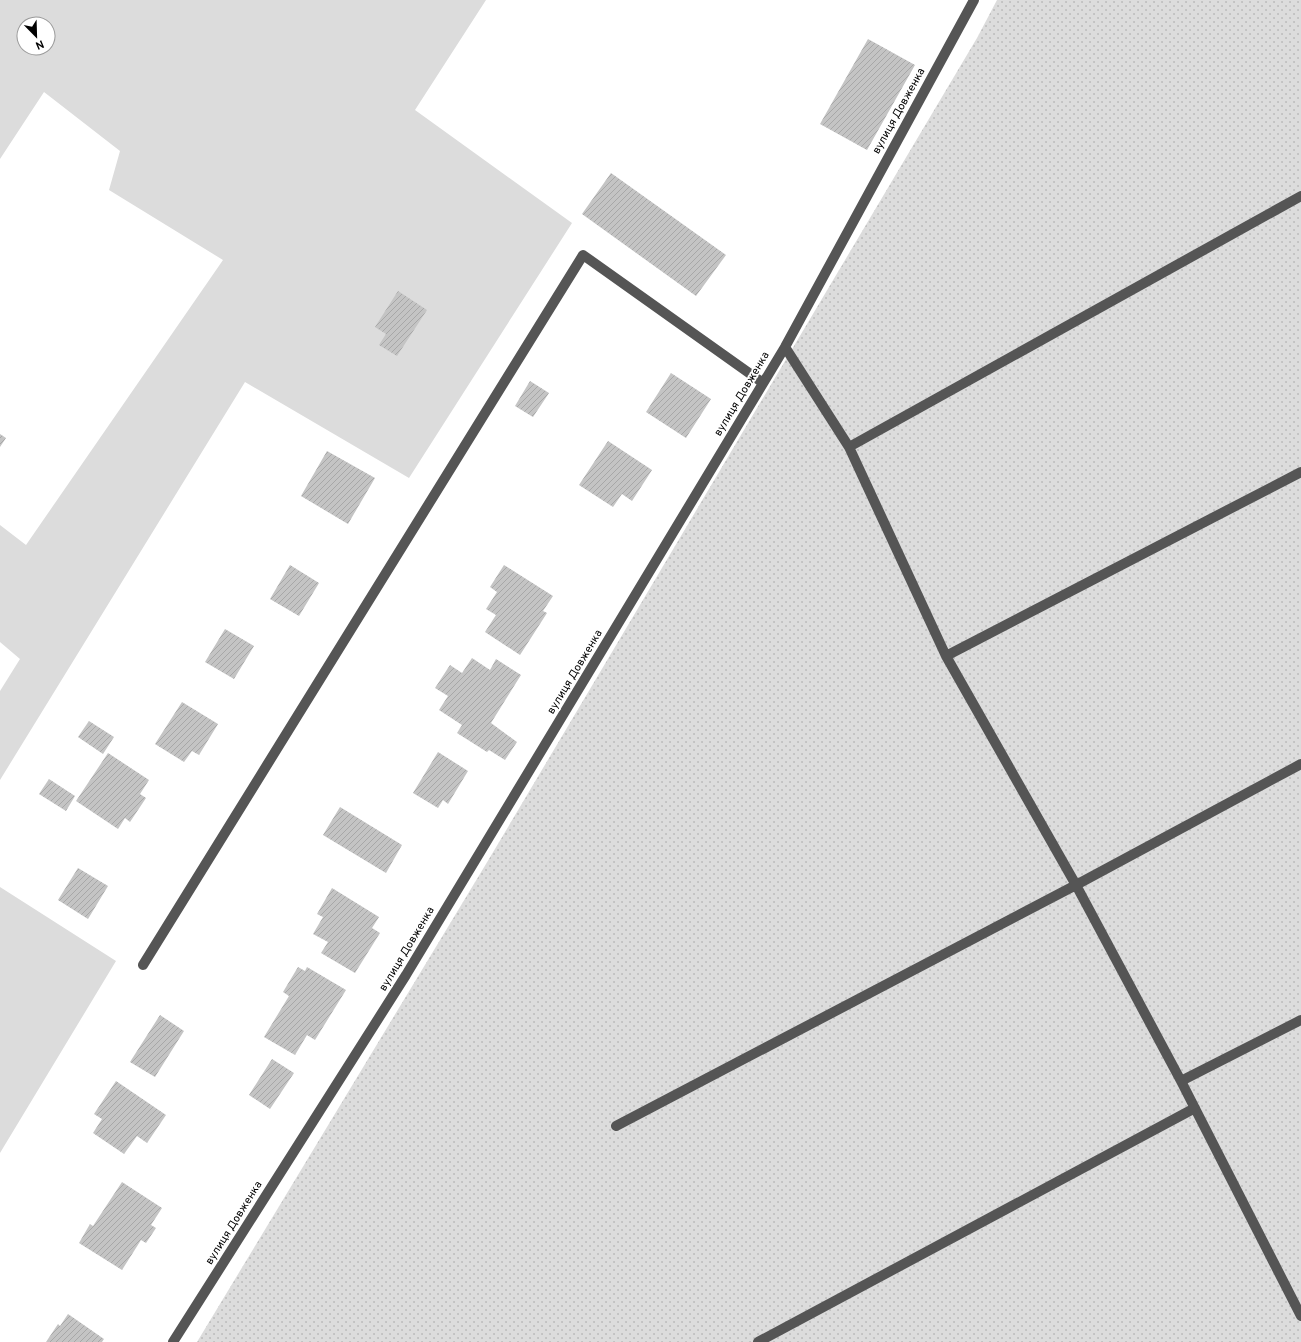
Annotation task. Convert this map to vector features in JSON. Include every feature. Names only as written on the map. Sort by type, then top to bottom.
[{"type":"street","name":"вулиця Довженка","points":[[173,1342],[406,975],[785,347],[974,0]]},
{"type":"street","points":[[849,447],[1301,196]]},
{"type":"street","points":[[143,965],[583,255],[763,383]]},
{"type":"street","points":[[785,347],[849,447],[946,656],[1076,885],[1181,1081],[1300,1310]]},
{"type":"street","points":[[946,656],[1301,472]]},
{"type":"street","points":[[616,1126],[1076,885],[1301,764]]},
{"type":"street","points":[[1181,1081],[1301,1020]]},
{"type":"street","points":[[758,1342],[1195,1108]]},
{"type":"shaded area","points":[[0,0],[486,0],[415,110],[572,223],[409,478],[245,382],[0,780],[0,691],[20,659],[0,642],[0,525],[26,545],[223,260],[109,190],[120,151],[44,92],[0,159]]},
{"type":"shaded area","points":[[997,0],[1301,0],[1301,1342],[197,1342],[486,864],[977,38]]},
{"type":"shaded area","points":[[0,887],[116,961],[0,1153]]},
{"type":"building","points":[[868,39],[915,65],[867,150],[820,124]]},
{"type":"building","points":[[611,173],[726,255],[696,296],[582,214]]},
{"type":"building","points":[[398,291],[427,310],[397,356],[379,345],[386,334],[375,327]]},
{"type":"building","points":[[671,373],[711,399],[686,438],[646,412]]},
{"type":"building","points":[[530,381],[549,393],[533,417],[515,406]]},
{"type":"building","points":[[0,434],[6,438],[0,447]]},
{"type":"building","points":[[608,441],[652,470],[632,501],[622,494],[613,507],[579,485]]},
{"type":"building","points":[[327,451],[375,478],[348,524],[301,496]]},
{"type":"building","points":[[290,565],[319,583],[299,616],[270,599]]},
{"type":"building","points":[[504,565],[553,596],[543,611],[547,613],[520,655],[485,632],[496,615],[486,609],[497,592],[490,587]]},
{"type":"building","points":[[225,629],[254,646],[234,679],[205,662]]},
{"type":"building","points":[[472,658],[490,670],[496,659],[521,675],[491,723],[517,742],[505,760],[489,750],[487,752],[457,733],[462,725],[439,710],[448,696],[435,688],[450,665],[462,673]]},
{"type":"building","points":[[182,702],[218,724],[199,755],[192,751],[184,762],[155,744]]},
{"type":"building","points":[[89,721],[114,737],[103,754],[78,737]]},
{"type":"building","points":[[438,752],[468,771],[448,804],[443,800],[438,808],[413,793]]},
{"type":"building","points":[[108,753],[149,780],[140,794],[146,798],[130,822],[125,818],[118,829],[76,801]]},
{"type":"building","points":[[49,779],[75,796],[66,811],[39,794]]},
{"type":"building","points":[[340,807],[402,845],[386,873],[323,835]]},
{"type":"building","points":[[78,868],[108,886],[88,919],[58,900]]},
{"type":"building","points":[[332,888],[379,917],[372,928],[380,933],[355,973],[321,953],[328,942],[313,934],[323,917],[317,914]]},
{"type":"building","points":[[298,967],[305,971],[307,967],[346,990],[315,1040],[307,1035],[295,1055],[264,1037],[289,996],[283,992]]},
{"type":"building","points":[[160,1015],[184,1031],[155,1077],[130,1062]]},
{"type":"building","points":[[272,1059],[294,1073],[270,1109],[249,1095]]},
{"type":"building","points":[[116,1081],[166,1115],[147,1143],[137,1136],[124,1154],[93,1133],[102,1119],[94,1114]]},
{"type":"building","points":[[122,1182],[162,1208],[151,1225],[156,1228],[146,1243],[141,1240],[122,1270],[79,1243],[90,1224],[93,1226]]},
{"type":"building","points":[[68,1314],[104,1339],[102,1342],[46,1342],[58,1324],[60,1326]]}]
